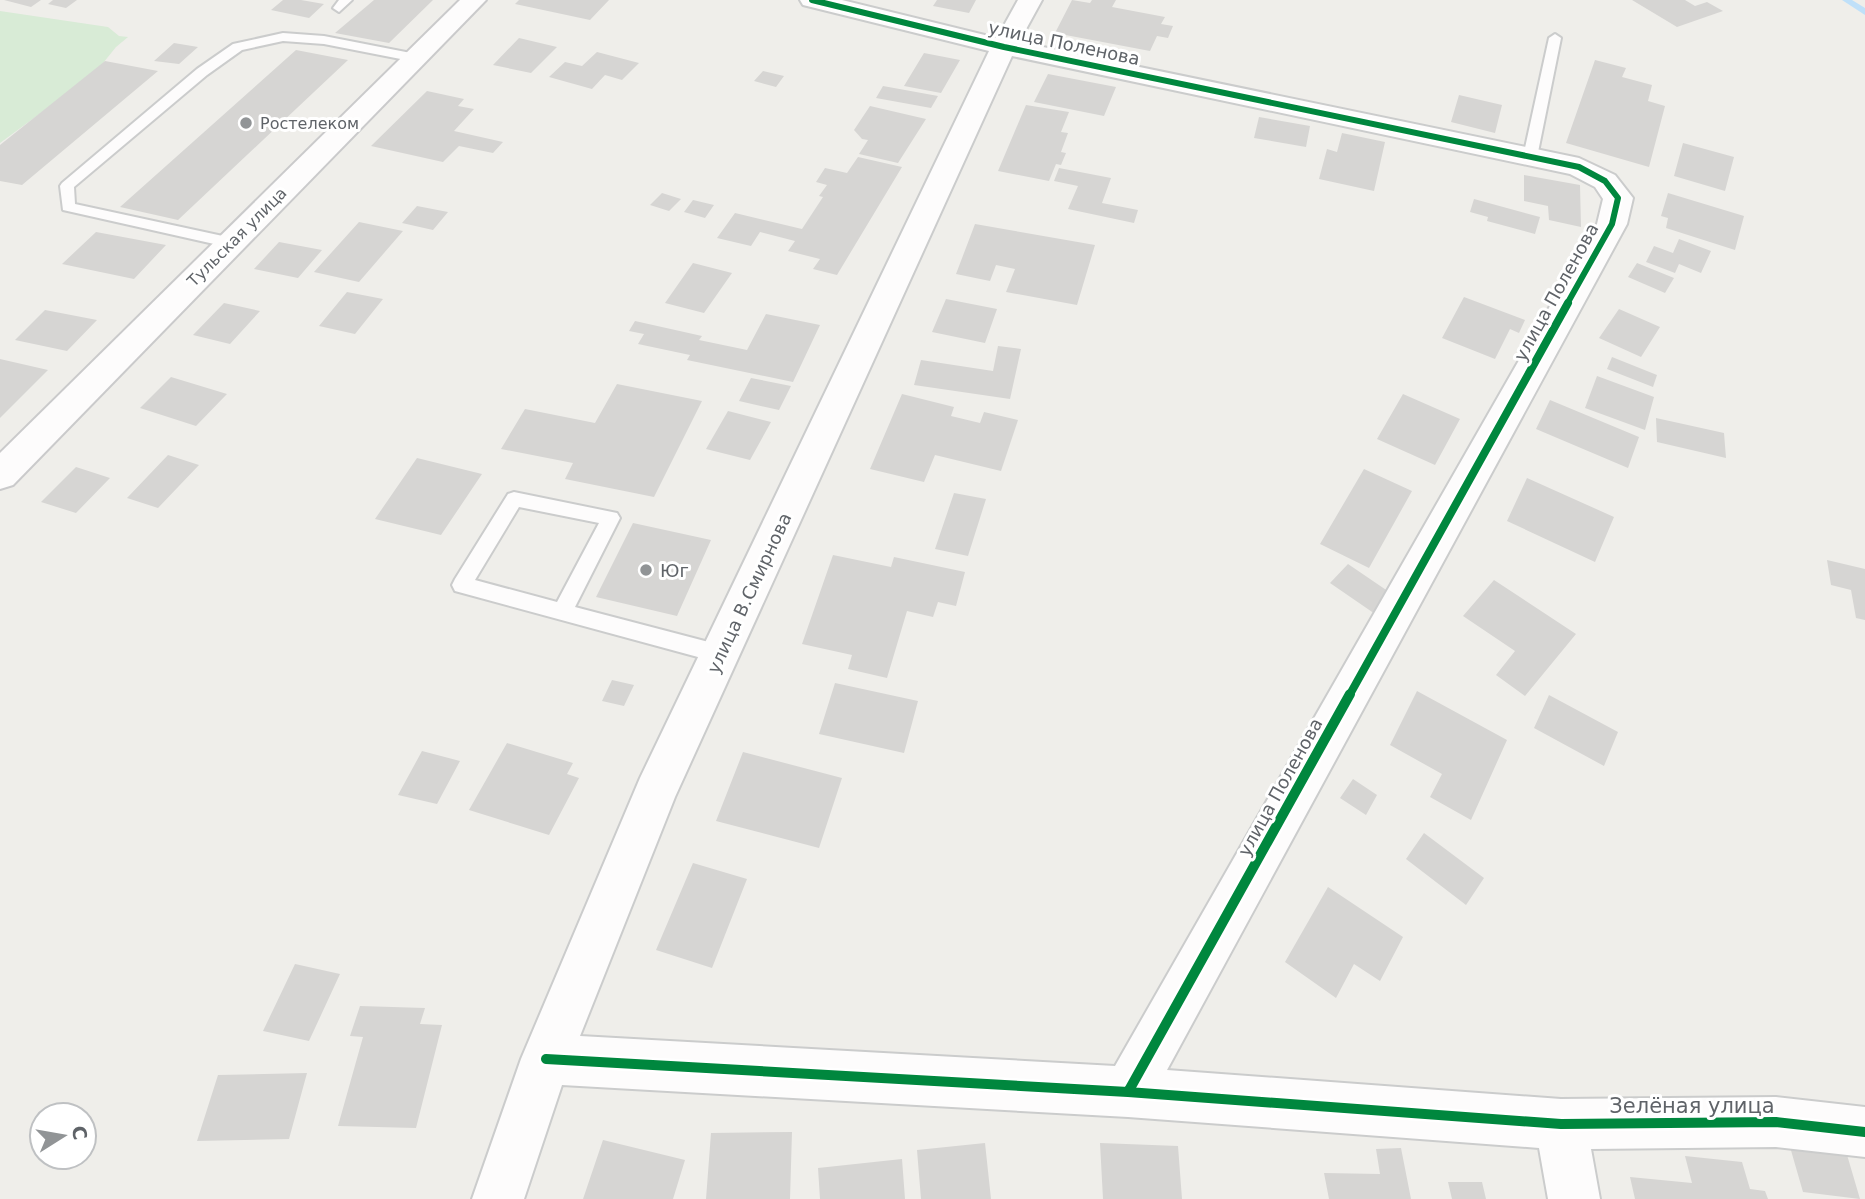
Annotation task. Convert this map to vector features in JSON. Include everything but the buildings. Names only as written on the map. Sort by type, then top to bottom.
[{"type":"street","name":"Тульская улица","points":[[0,475],[474,0]]},
{"type":"street","name":"улица Поленова","points":[[812,0],[1004,47],[1579,167],[1605,181],[1618,198],[1612,224],[1128,1092]]},
{"type":"street","name":"улица В.Смирнова","points":[[498,1199],[547,1059],[655,792],[1004,47],[1030,0]]},
{"type":"street","name":"Зелёная улица","points":[[547,1059],[1128,1092],[1561,1124],[1776,1122],[1865,1132]]},
{"type":"street","points":[[1561,1124],[1574,1199]]},
{"type":"lane","points":[[232,243],[68,207],[67,186],[202,72],[238,47],[283,37],[324,40],[416,58]]},
{"type":"lane","points":[[1530,157],[1555,38]]},
{"type":"lane","points":[[562,612],[611,518],[514,499],[462,585],[562,612],[720,654]]},
{"type":"green space","points":[[0,11],[108,27],[119,36],[128,37],[95,73],[0,143]]},
{"type":"waterway","points":[[1846,0],[1865,12]]},
{"type":"cycle path","points":[[812,0],[1004,47],[1579,167],[1605,181],[1618,198],[1612,224],[1128,1092]]},
{"type":"cycle path","points":[[546,1059],[1128,1092],[1561,1124],[1776,1122],[1865,1132]]},
{"type":"place","name":"Ростелеком","points":[[246,123]]},
{"type":"place","name":"Юг","points":[[646,570]]}]
